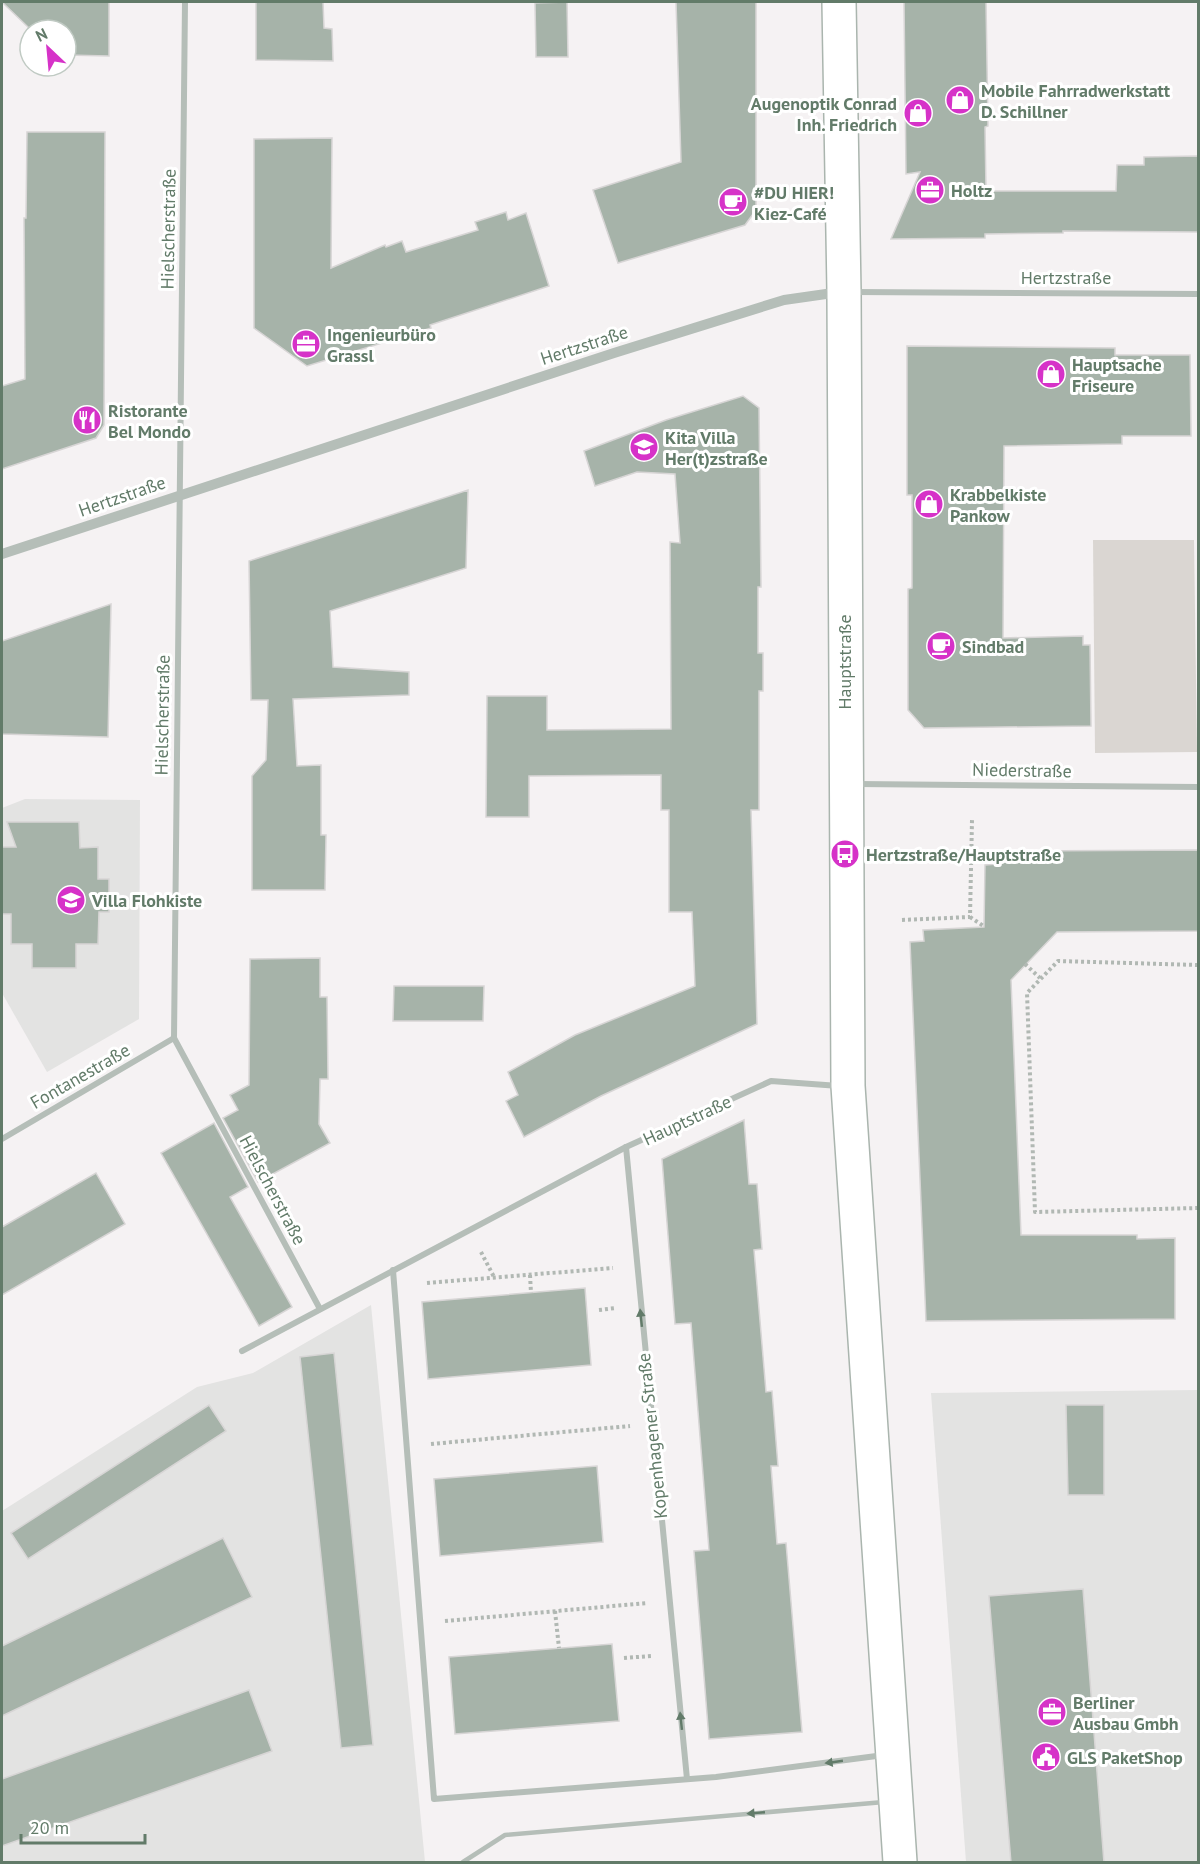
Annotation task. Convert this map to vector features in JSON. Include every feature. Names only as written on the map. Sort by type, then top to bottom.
[{"type":"main road","name":"Hauptstraße","points":[[839,2],[844,292],[844,784],[848,1086]]},
{"type":"main road","points":[[848,1086],[900,1863]]},
{"type":"street","name":"Hielscherstraße","points":[[184,2],[174,1038],[320,1309]]},
{"type":"street","name":"Hertzstraße","points":[[2,554],[178,494],[784,300],[844,292],[1198,294]]},
{"type":"street","name":"Niederstraße","points":[[844,784],[1198,787]]},
{"type":"street","name":"Fontanestraße","points":[[2,1139],[174,1038]]},
{"type":"street","name":"Hauptstraße","points":[[626,1147],[771,1081],[848,1086]]},
{"type":"street","points":[[242,1351],[626,1147]]},
{"type":"street","name":"Kopenhagener Straße","points":[[626,1147],[635,1266],[687,1779]]},
{"type":"street","points":[[393,1270],[434,1799],[687,1779],[892,1754]]},
{"type":"lane","points":[[463,1863],[505,1835],[895,1802]]},
{"type":"path","points":[[970,917],[972,820]]},
{"type":"path","points":[[902,920],[970,917],[985,927]]},
{"type":"path","points":[[1198,965],[1058,961],[1027,993],[1035,1212],[1198,1208]]},
{"type":"path","points":[[1025,964],[1040,978]]},
{"type":"path","points":[[394,1286],[635,1266]]},
{"type":"path","points":[[530,1275],[531,1293]]},
{"type":"path","points":[[407,1447],[651,1424]]},
{"type":"path","points":[[421,1624],[669,1601]]},
{"type":"path","points":[[555,1611],[559,1648]]},
{"type":"shaded area","points":[[1093,540],[1194,540],[1197,752],[1095,753]]},
{"type":"shaded area","name":"Villa Flohkiste","points":[[25,799],[140,800],[139,1019],[47,1072],[2,993],[2,808]]},
{"type":"shaded area","points":[[371,1305],[425,1862],[2,1862],[2,1511],[197,1387],[253,1373]]},
{"type":"shaded area","points":[[1198,1390],[1198,1862],[966,1862],[931,1393]]},
{"type":"building","points":[[2,2],[109,2],[109,56],[78,55],[78,18],[19,18]]},
{"type":"building","points":[[256,2],[323,2],[324,28],[332,29],[333,61],[256,60]]},
{"type":"building","points":[[567,2],[568,57],[536,57],[535,3]]},
{"type":"building","points":[[676,2],[756,2],[756,210],[745,225],[618,263],[593,190],[681,162]]},
{"type":"building","points":[[904,2],[986,2],[988,126],[985,127],[986,191],[1116,191],[1117,165],[1144,165],[1144,157],[1198,156],[1198,232],[1063,231],[1063,233],[985,234],[985,238],[891,239],[920,172],[906,174]]},
{"type":"building","points":[[27,132],[105,132],[104,425],[96,438],[2,469],[2,386],[25,379],[24,218],[26,218]]},
{"type":"building","points":[[332,138],[331,268],[385,245],[386,247],[402,241],[406,252],[478,230],[475,222],[506,212],[508,220],[526,213],[549,286],[430,325],[431,328],[307,366],[254,328],[254,139]]},
{"type":"building","points":[[907,346],[1115,348],[1115,355],[1190,355],[1191,436],[1122,436],[1122,444],[1004,446],[1003,638],[1083,636],[1083,645],[1090,645],[1091,726],[924,728],[908,710],[908,589],[912,588],[912,495],[907,495]]},
{"type":"building","points":[[743,396],[759,408],[761,587],[758,587],[758,653],[763,653],[763,691],[759,691],[759,810],[751,810],[757,1024],[601,1096],[524,1137],[506,1101],[518,1095],[508,1072],[575,1035],[695,986],[692,912],[669,912],[669,810],[661,810],[661,775],[529,776],[529,817],[486,817],[487,696],[547,696],[547,730],[671,729],[670,542],[680,543],[675,474],[637,472],[595,486],[584,451],[666,420]]},
{"type":"building","points":[[468,490],[466,568],[330,611],[333,667],[409,672],[409,695],[293,699],[297,766],[321,765],[321,835],[326,835],[325,890],[252,890],[252,776],[266,760],[268,700],[251,700],[249,561]]},
{"type":"building","points":[[111,604],[108,737],[2,734],[2,641]]},
{"type":"building","points":[[7,822],[79,822],[80,848],[98,847],[98,879],[109,879],[109,912],[99,912],[98,944],[76,944],[76,968],[32,968],[32,944],[11,944],[11,914],[2,914],[2,847],[16,847]]},
{"type":"building","points":[[1198,850],[1198,931],[1057,932],[1011,980],[1021,1235],[1137,1235],[1137,1239],[1175,1238],[1175,1319],[926,1321],[910,942],[924,941],[923,930],[984,927],[985,865],[997,864],[997,851]]},
{"type":"building","points":[[320,958],[320,997],[327,997],[328,1079],[320,1079],[319,1124],[330,1143],[258,1182],[223,1118],[238,1110],[230,1095],[249,1085],[250,959]]},
{"type":"building","points":[[394,986],[484,986],[483,1021],[393,1021]]},
{"type":"building","points":[[744,1120],[749,1184],[757,1184],[762,1249],[754,1250],[766,1392],[772,1391],[778,1466],[771,1466],[777,1544],[786,1543],[802,1732],[709,1739],[694,1551],[709,1550],[691,1323],[675,1324],[662,1159]]},
{"type":"building","points":[[214,1123],[248,1187],[230,1197],[292,1307],[259,1326],[161,1153]]},
{"type":"building","points":[[96,1173],[125,1224],[2,1295],[2,1227]]},
{"type":"building","points":[[585,1288],[591,1365],[428,1379],[422,1302]]},
{"type":"building","points":[[334,1353],[373,1745],[341,1748],[300,1357]]},
{"type":"building","points":[[209,1405],[226,1431],[28,1559],[11,1533]]},
{"type":"building","points":[[1066,1405],[1104,1405],[1104,1495],[1068,1495]]},
{"type":"building","points":[[597,1466],[603,1542],[440,1556],[434,1479]]},
{"type":"building","points":[[223,1538],[252,1597],[2,1716],[2,1646]]},
{"type":"building","points":[[1083,1589],[1104,1863],[1011,1863],[989,1596]]},
{"type":"building","points":[[612,1644],[619,1721],[455,1734],[449,1657]]},
{"type":"building","points":[[249,1690],[272,1751],[2,1846],[2,1779]]},
{"type":"place","name":"Mobile Fahrradwerkstatt D. Schillner","points":[[960,100]]},
{"type":"place","name":"Augenoptik Conrad Inh. Friedrich","points":[[918,113]]},
{"type":"place","name":"Holtz","points":[[930,190]]},
{"type":"place","name":"#DU HIER! Kiez-Café","points":[[733,202]]},
{"type":"place","name":"Ingenieurbüro Grassl","points":[[306,344]]},
{"type":"place","name":"Hauptsache Friseure","points":[[1051,374]]},
{"type":"place","name":"Ristorante Bel Mondo","points":[[87,420]]},
{"type":"place","name":"Kita Villa Her(t)zstraße","points":[[644,447]]},
{"type":"place","name":"Krabbelkiste Pankow","points":[[929,504]]},
{"type":"place","name":"Sindbad","points":[[941,646]]},
{"type":"place","name":"Hertzstraße/Hauptstraße","points":[[845,854]]},
{"type":"place","name":"Villa Flohkiste","points":[[71,900]]},
{"type":"place","name":"Berliner Ausbau Gmbh","points":[[1052,1712]]},
{"type":"place","name":"GLS PaketShop","points":[[1046,1757]]}]
